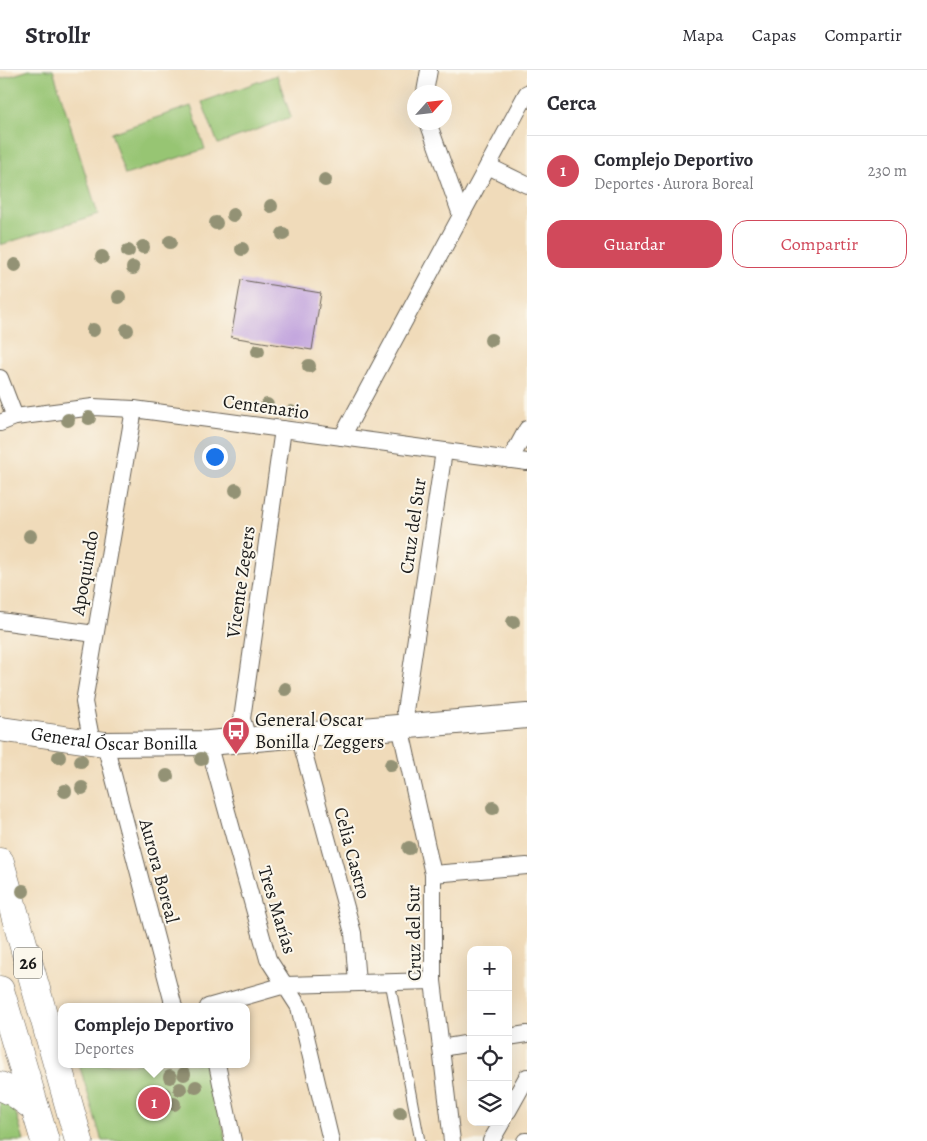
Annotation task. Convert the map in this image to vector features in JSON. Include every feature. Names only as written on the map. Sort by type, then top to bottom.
[{"type":"highway","name":"26","points":[[0,862],[58,1053]]},
{"type":"highway","name":"26","points":[[0,990],[45,1141]]},
{"type":"highway","name":"26","points":[[62,1068],[79,1141]]},
{"type":"highway","points":[[0,1086],[13,1092],[35,1108]]},
{"type":"main road","name":"General Óscar Bonilla","points":[[0,729],[99,744],[208,743],[527,716]]},
{"type":"street","points":[[419,70],[427,83]]},
{"type":"street","points":[[342,437],[527,93]]},
{"type":"street","points":[[431,130],[461,215]]},
{"type":"street","points":[[488,166],[527,185]]},
{"type":"street","points":[[0,378],[7,420]]},
{"type":"street","name":"Centenario","points":[[7,420],[93,407],[134,409],[527,462]]},
{"type":"street","name":"Apoquindo","points":[[99,744],[84,702],[134,409]]},
{"type":"street","name":"Vicente Zegers","points":[[248,740],[242,719],[283,429]]},
{"type":"street","points":[[510,460],[527,429]]},
{"type":"street","name":"Cruz del Sur","points":[[444,451],[405,711],[406,726],[433,874],[433,981],[452,1141]]},
{"type":"street","points":[[0,621],[95,634]]},
{"type":"street","name":"Celia Castro","points":[[299,735],[354,934],[357,983]]},
{"type":"street","name":"Tres Marías","points":[[208,743],[268,959],[300,1007],[332,1141]]},
{"type":"street","name":"Aurora Boreal","points":[[99,744],[173,1003]]},
{"type":"street","points":[[433,874],[527,866]]},
{"type":"street","points":[[222,1003],[285,985],[433,981]]},
{"type":"street","points":[[512,1036],[527,1034]]},
{"type":"street","points":[[441,1048],[467,1045]]},
{"type":"street","points":[[219,1068],[233,1141]]},
{"type":"street","points":[[512,1104],[527,1077]]},
{"type":"street","points":[[492,1141],[500,1126]]},
{"type":"lane","points":[[390,982],[420,1141]]},
{"type":"green space","points":[[30,70],[53,70],[98,214],[0,245],[0,79]]},
{"type":"green space","points":[[277,75],[291,117],[218,144],[202,102]]},
{"type":"green space","points":[[191,106],[205,149],[125,175],[111,133]]},
{"type":"green space","points":[[80,1068],[211,1068],[226,1141],[102,1141]]},
{"type":"green space","points":[[0,1096],[15,1110],[24,1141],[0,1141]]},
{"type":"building","points":[[241,280],[321,293],[312,350],[231,337]]},
{"type":"place","name":"General Oscar Bonilla / Zeggers","points":[[236,755]]},
{"type":"place","name":"Complejo Deportivo","points":[[154,1103]]}]
